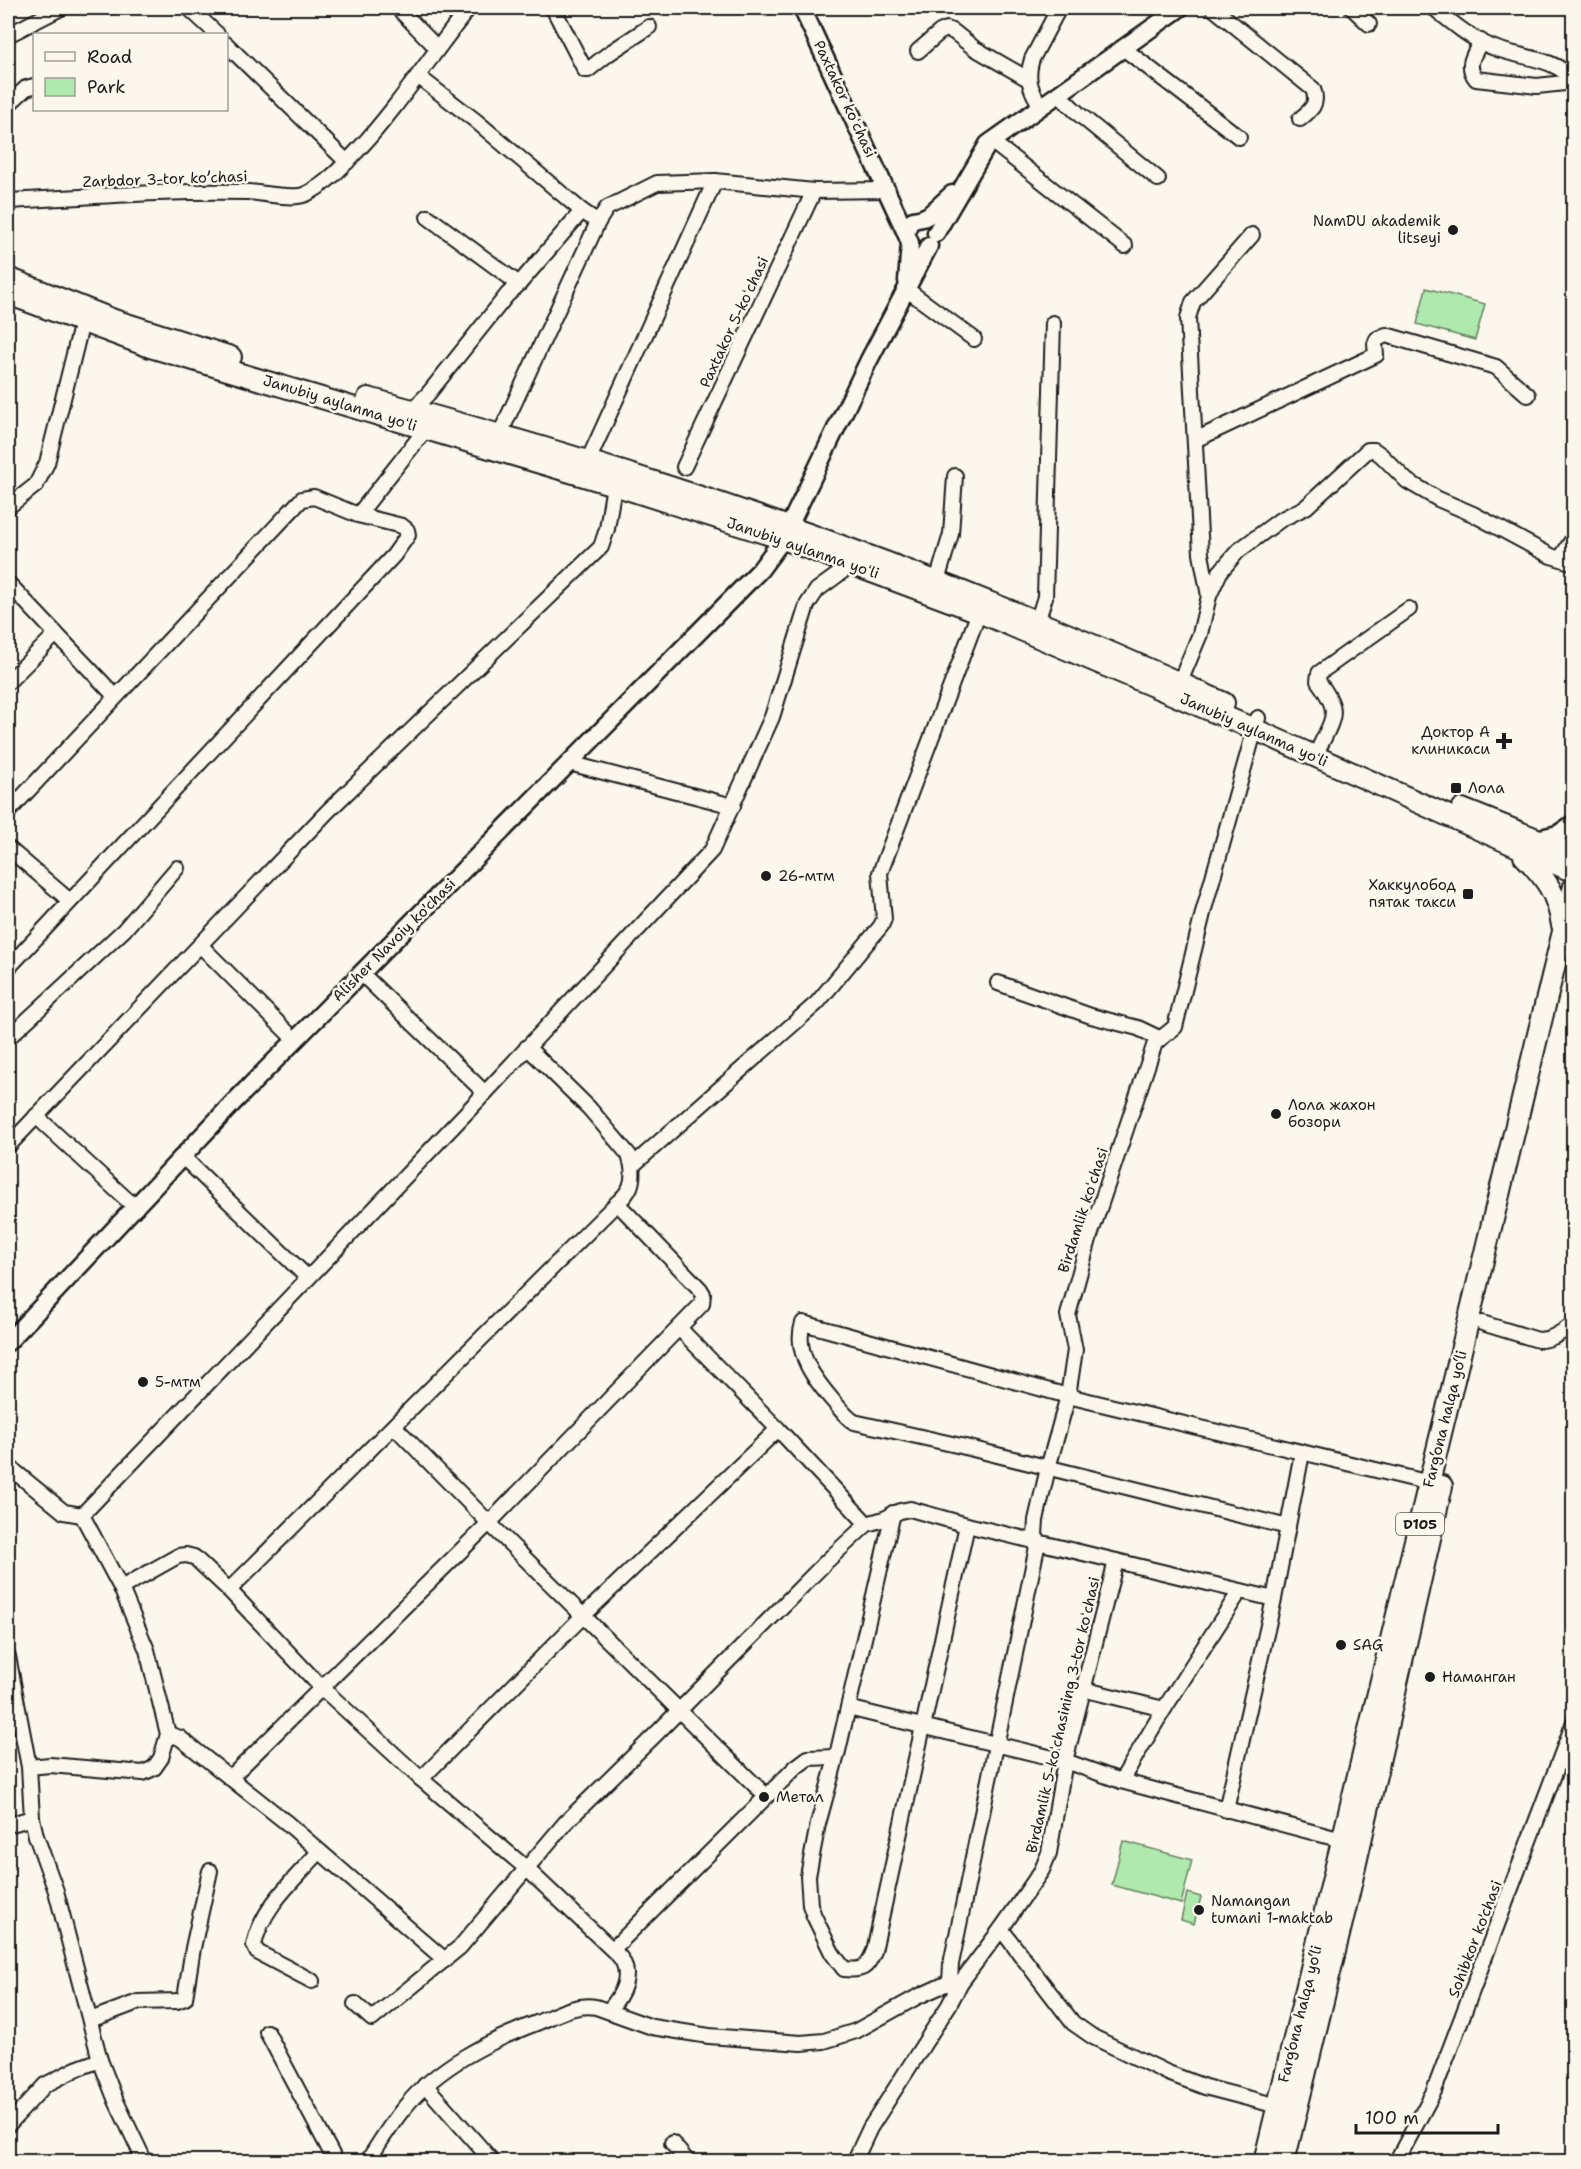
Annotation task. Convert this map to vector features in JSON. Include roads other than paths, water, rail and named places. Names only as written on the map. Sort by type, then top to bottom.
[{"type":"highway","name":"Janubiy aylanma yoʻli","points":[[8,278],[114,321],[318,384],[669,486],[786,533],[851,565],[979,612],[1256,724],[1320,746],[1574,854]]},
{"type":"highway","name":"Janubiy aylanma yoʻli","points":[[8,294],[150,347],[614,485],[786,533],[937,581],[1180,682],[1256,724],[1515,848],[1574,872]]},
{"type":"highway","points":[[1515,848],[1542,874],[1554,893],[1568,941]]},
{"type":"highway","name":"Farg‘ona halqa yo‘li","points":[[1284,2162],[1482,1323],[1568,941],[1574,886]]},
{"type":"highway","name":"Farg‘ona halqa yo‘li","points":[[1264,2162],[1430,1483],[1568,941]]},
{"type":"main road","name":"Paxtakor koʻchasi","points":[[802,8],[888,190],[899,221],[913,229]]},
{"type":"main road","points":[[906,289],[913,229],[967,179],[991,141],[1180,8]]},
{"type":"main road","name":"Alisher Navoiy ko'chasi","points":[[8,1342],[295,1040],[760,570],[786,533],[869,360],[967,179]]},
{"type":"main road","points":[[932,223],[932,240],[919,248],[913,229],[932,223]]},
{"type":"main road","points":[[1536,839],[1558,834],[1574,823]]},
{"type":"street","points":[[8,35],[61,8]]},
{"type":"street","points":[[189,8],[216,33]]},
{"type":"street","points":[[398,8],[438,48]]},
{"type":"street","name":"Zarbdor 3-tor koʼchasi","points":[[8,201],[201,191],[268,193],[295,197],[307,194],[331,177],[386,120],[469,8]]},
{"type":"street","points":[[553,8],[585,70],[649,27]]},
{"type":"street","points":[[1041,106],[1031,91],[1028,78],[1032,59],[1059,8]]},
{"type":"street","points":[[1213,8],[1313,90],[1315,102],[1312,109],[1300,119]]},
{"type":"street","points":[[1352,8],[1370,24]]},
{"type":"street","points":[[1434,8],[1481,41],[1503,51],[1555,65],[1574,81]]},
{"type":"street","points":[[918,51],[946,29],[954,32],[974,48],[1028,78]]},
{"type":"street","points":[[1481,41],[1470,63],[1470,72],[1476,79],[1537,86],[1574,81]]},
{"type":"street","points":[[228,46],[346,162]]},
{"type":"street","points":[[1123,48],[1239,137]]},
{"type":"street","points":[[419,77],[598,222]]},
{"type":"street","points":[[8,105],[26,88],[33,86]]},
{"type":"street","points":[[1059,95],[1080,115],[1158,178]]},
{"type":"street","points":[[991,141],[1125,246]]},
{"type":"street","points":[[499,436],[598,222],[607,208],[657,183],[715,181],[814,191],[888,190]]},
{"type":"street","points":[[588,461],[715,181]]},
{"type":"street","name":"Paxtakor 5-koʻchasi","points":[[684,467],[814,191]]},
{"type":"street","points":[[412,410],[428,394],[507,295],[582,211]]},
{"type":"street","points":[[428,217],[519,284]]},
{"type":"street","points":[[1209,596],[1201,554],[1188,313],[1193,302],[1252,235]]},
{"type":"street","points":[[906,289],[974,339]]},
{"type":"street","points":[[8,507],[36,484],[47,463],[82,322]]},
{"type":"street","points":[[1037,622],[1045,597],[1053,323]]},
{"type":"street","points":[[1195,440],[1376,355],[1377,339],[1386,335],[1496,367],[1528,395]]},
{"type":"street","points":[[358,515],[426,429]]},
{"type":"street","points":[[1180,682],[1200,634],[1209,596],[1220,572],[1238,551],[1281,520],[1306,507],[1368,450],[1374,450],[1407,481],[1438,499],[1473,514],[1551,556],[1567,560],[1574,537]]},
{"type":"street","points":[[937,581],[951,534],[955,476]]},
{"type":"street","points":[[8,1146],[327,812],[601,547],[607,529],[614,485]]},
{"type":"street","points":[[8,812],[302,499],[314,497],[358,515],[402,526],[407,530],[408,535],[394,555],[8,968]]},
{"type":"street","points":[[82,1515],[712,850],[772,717],[807,605],[817,590],[851,565]]},
{"type":"street","points":[[8,583],[115,696]]},
{"type":"street","points":[[1320,746],[1334,712],[1332,703],[1318,681],[1319,673],[1409,609]]},
{"type":"street","points":[[632,1166],[817,1004],[881,926],[885,913],[880,873],[979,612]]},
{"type":"street","points":[[8,682],[56,634]]},
{"type":"street","name":"Birdamlik koʻchasi","points":[[953,1987],[951,1964],[1038,1542],[1035,1529],[1048,1468],[1068,1396],[1075,1344],[1068,1315],[1089,1239],[1155,1043],[1175,1027],[1194,948],[1256,724]]},
{"type":"street","points":[[569,763],[733,806]]},
{"type":"street","points":[[8,848],[70,901]]},
{"type":"street","points":[[8,1038],[124,930],[177,868]]},
{"type":"street","points":[[200,945],[295,1040]]},
{"type":"street","points":[[361,974],[484,1093]]},
{"type":"street","points":[[998,983],[1160,1038]]},
{"type":"street","points":[[229,1590],[627,1195],[632,1186],[632,1166],[629,1155],[590,1108],[527,1047]]},
{"type":"street","points":[[36,1116],[136,1208]]},
{"type":"street","points":[[183,1157],[308,1278]]},
{"type":"street","points":[[230,1778],[489,1523],[702,1304],[703,1294],[617,1203]]},
{"type":"street","points":[[1288,1527],[961,1446],[860,1424],[850,1419],[812,1374],[802,1348],[803,1323],[1068,1396],[1430,1483]]},
{"type":"street","points":[[1482,1323],[1538,1340],[1553,1338],[1574,1324]]},
{"type":"street","points":[[679,1328],[867,1524]]},
{"type":"street","points":[[394,1426],[766,1796]]},
{"type":"street","points":[[421,1779],[583,1616],[778,1429]]},
{"type":"street","points":[[1226,1810],[1274,1599],[1302,1453]]},
{"type":"street","points":[[8,1466],[64,1512],[82,1515]]},
{"type":"street","points":[[356,2004],[372,2019],[460,1947],[565,1823],[828,1560],[867,1524],[900,1511],[917,1510],[967,1525],[1274,1599]]},
{"type":"street","points":[[893,1513],[848,1708],[818,1824],[808,1876],[810,1905],[814,1916],[832,1953],[844,1969],[857,1971],[869,1962],[874,1951],[967,1525]]},
{"type":"street","points":[[29,1767],[50,1765],[143,1773],[154,1768],[161,1758],[168,1734],[147,1650],[121,1588],[82,1515]]},
{"type":"street","points":[[121,1588],[178,1556],[194,1557],[229,1590],[321,1688],[421,1779],[526,1868],[613,1949],[623,1961],[626,1979],[620,1996],[609,2010]]},
{"type":"street","name":"Birdamlik 5-koʻchasining 3-tor koʻchasi","points":[[854,2162],[870,2128],[953,1987],[961,1982],[1042,1870],[1049,1853],[1065,1761],[1082,1689],[1116,1561]]},
{"type":"street","points":[[1121,1781],[1240,1591]]},
{"type":"street","points":[[8,1656],[29,1767],[32,1818],[56,1891],[100,2060],[116,2101],[145,2162]]},
{"type":"street","points":[[1082,1689],[1164,1709]]},
{"type":"street","points":[[848,1708],[1065,1761],[1121,1781],[1342,1840]]},
{"type":"street","name":"Sohibkor ko'chasi","points":[[1396,2162],[1434,2091],[1574,1722]]},
{"type":"street","points":[[168,1734],[180,1738],[230,1778],[445,1960]]},
{"type":"street","points":[[613,1949],[806,1759],[836,1757]]},
{"type":"street","points":[[8,1825],[32,1818]]},
{"type":"street","points":[[312,1981],[257,1952],[254,1945],[261,1921],[270,1907],[319,1852]]},
{"type":"street","points":[[90,2020],[138,2001],[179,2001],[185,1998],[193,1948],[210,1871]]},
{"type":"street","points":[[1001,1929],[1073,2023],[1093,2037],[1168,2073],[1205,2087],[1278,2106]]},
{"type":"street","points":[[367,2162],[404,2108],[425,2085],[473,2051],[505,2035],[575,2008],[588,2005],[609,2010],[630,2020],[675,2031],[801,2043],[824,2041],[856,2031],[917,1997],[953,1987]]},
{"type":"street","points":[[267,2032],[336,2162]]},
{"type":"street","points":[[8,2124],[45,2085],[100,2060]]},
{"type":"street","points":[[425,2085],[493,2162]]},
{"type":"street","points":[[672,2143],[688,2162]]},
{"type":"place","name":"NamDU akademik litseyi","points":[[1453,230]]},
{"type":"place","name":"Доктор А клиникаси","points":[[1504,741]]},
{"type":"place","name":"Лола","points":[[1456,788]]},
{"type":"place","name":"26-мтм","points":[[766,876]]},
{"type":"place","name":"Хаккулобод пятак такси","points":[[1468,894]]},
{"type":"place","name":"Лола жахон бозори","points":[[1276,1114]]},
{"type":"place","name":"5-мтм","points":[[143,1382]]},
{"type":"place","name":"SAG","points":[[1341,1645]]},
{"type":"place","name":"Наманган","points":[[1430,1677]]},
{"type":"place","name":"Метал","points":[[764,1797]]},
{"type":"place","name":"Namangan tumani 1-maktab","points":[[1199,1910]]}]
